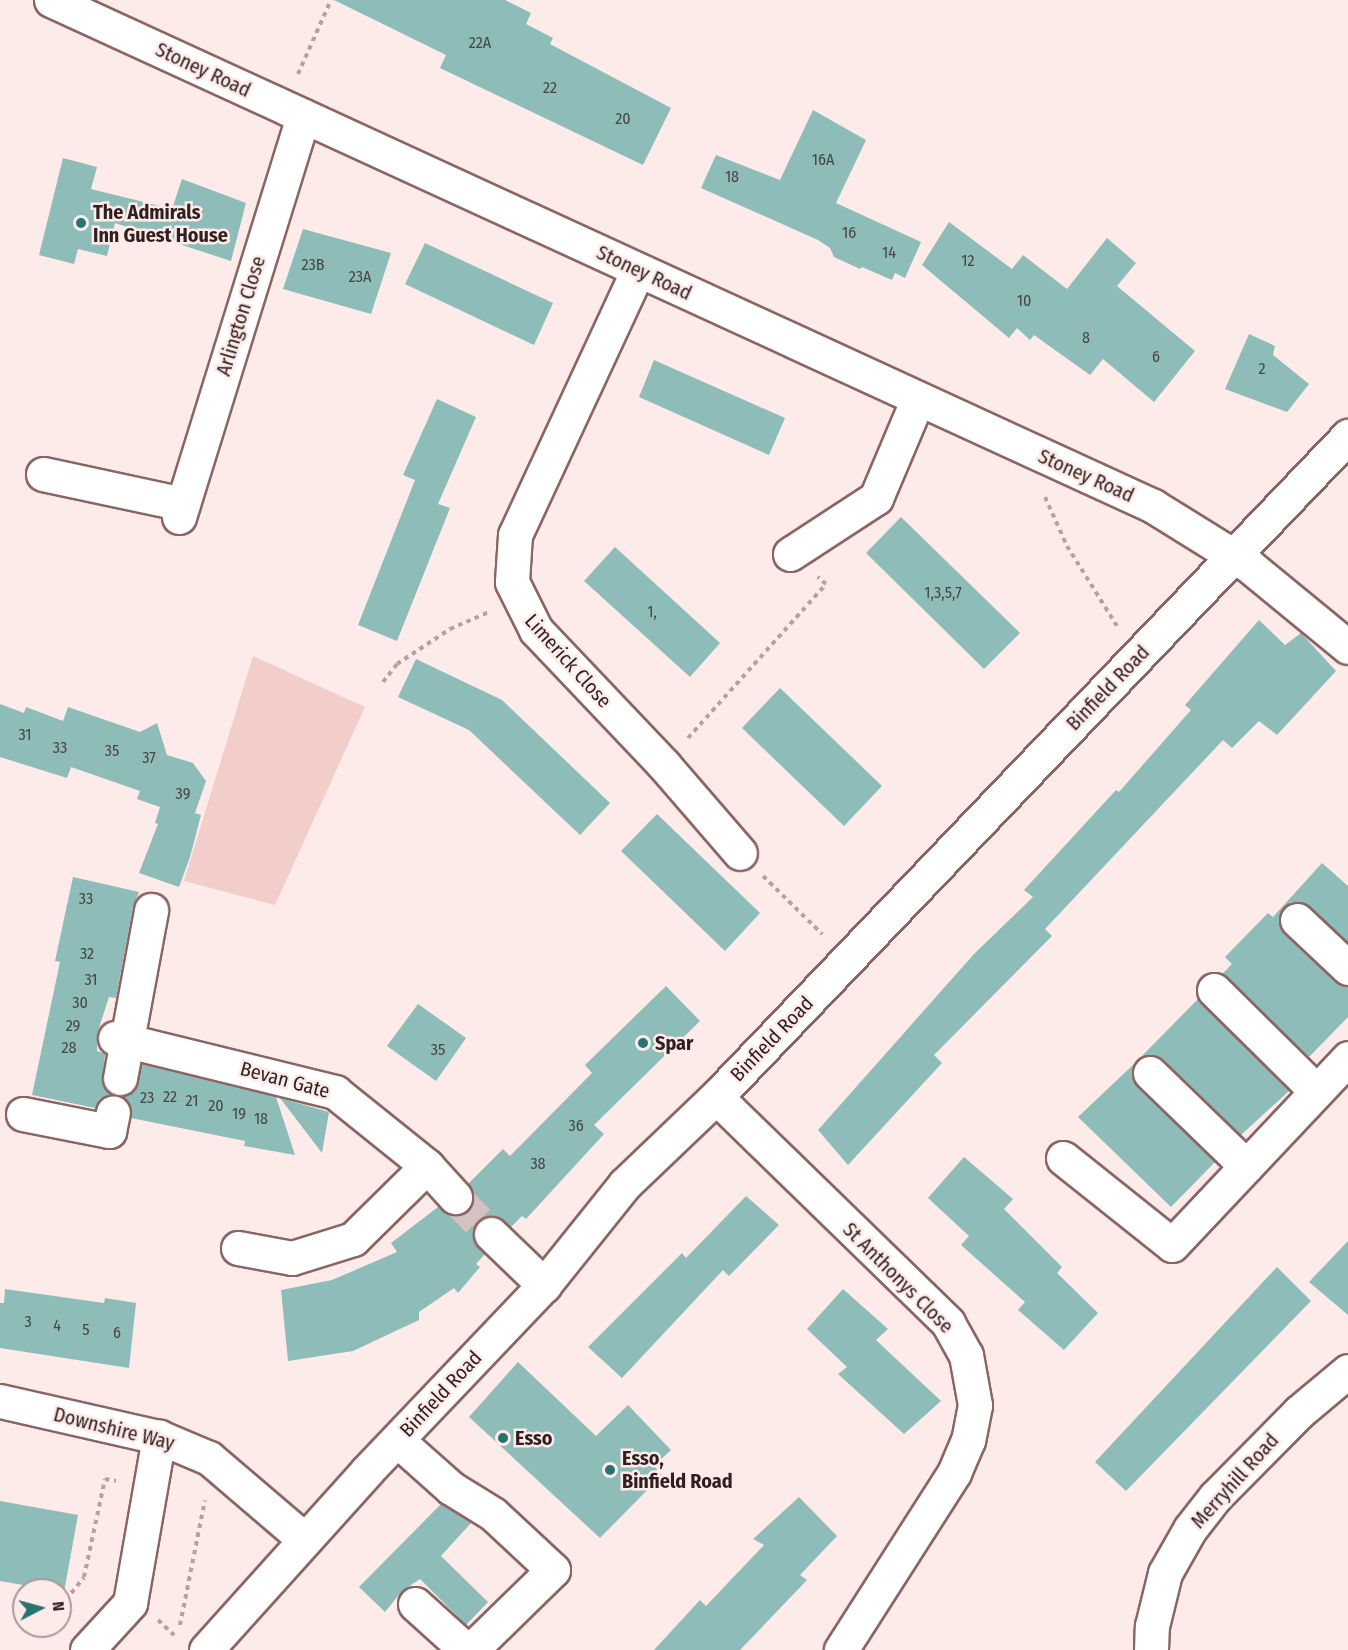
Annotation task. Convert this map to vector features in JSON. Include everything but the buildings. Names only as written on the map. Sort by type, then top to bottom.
[{"type":"street","name":"Stoney Road","points":[[51,0],[917,401],[1153,506],[1278,587],[1348,647]]},
{"type":"street","name":"Arlington Close","points":[[43,474],[181,510],[293,112]]},
{"type":"street","name":"Limerick Close","points":[[638,270],[515,535],[511,570],[518,600],[536,630],[664,765],[740,854]]},
{"type":"street","points":[[790,554],[876,498],[917,401]]},
{"type":"street","name":"Binfield Road","points":[[192,1647],[304,1539],[544,1285],[625,1185],[716,1096],[848,960],[1348,436]]},
{"type":"street","points":[[120,1078],[121,1039],[152,910]]},
{"type":"street","points":[[1297,920],[1348,968]]},
{"type":"street","points":[[1214,990],[1316,1091]]},
{"type":"street","name":"Bevan Gate","points":[[121,1039],[335,1092],[427,1166],[455,1197]]},
{"type":"street","points":[[1063,1158],[1172,1245],[1348,1058]]},
{"type":"street","points":[[1150,1072],[1246,1166]]},
{"type":"street","name":"St Anthonys Close","points":[[716,1096],[948,1323],[966,1355],[975,1405],[968,1440],[954,1473],[841,1650]]},
{"type":"street","points":[[23,1114],[109,1131],[113,1112]]},
{"type":"street","points":[[238,1248],[292,1258],[353,1239],[427,1166]]},
{"type":"street","points":[[491,1234],[544,1285]]},
{"type":"street","name":"Merryhill Road","points":[[1150,1650],[1152,1626],[1165,1573],[1190,1529],[1215,1497],[1299,1412],[1348,1371]]},
{"type":"street","name":"Downshire Way","points":[[0,1401],[159,1437],[209,1458],[304,1539]]},
{"type":"street","points":[[87,1650],[130,1602],[159,1437]]},
{"type":"street","points":[[397,1440],[451,1488],[493,1514],[552,1570],[471,1650]]},
{"type":"street","points":[[415,1604],[466,1650]]},
{"type":"path","points":[[293,112],[331,0]]},
{"type":"path","points":[[1054,462],[1044,485],[1046,501],[1067,546],[1124,632]]},
{"type":"path","points":[[664,765],[826,584],[790,554]]},
{"type":"path","points":[[383,682],[397,664],[450,629],[518,600]]},
{"type":"path","points":[[740,854],[848,960]]},
{"type":"path","points":[[72,1592],[84,1576],[105,1479],[124,1482]]},
{"type":"path","points":[[192,1647],[207,1490]]},
{"type":"shaded area","points":[[253,656],[365,707],[275,905],[184,881]]},
{"type":"tunnel","points":[[455,1197],[491,1234]]},
{"type":"place","name":"The Admirals Inn Guest House","points":[[81,223]]},
{"type":"place","name":"Spar","points":[[643,1043]]},
{"type":"place","name":"Esso","points":[[503,1438]]},
{"type":"place","name":"Esso, Binfield Road","points":[[610,1470]]}]
